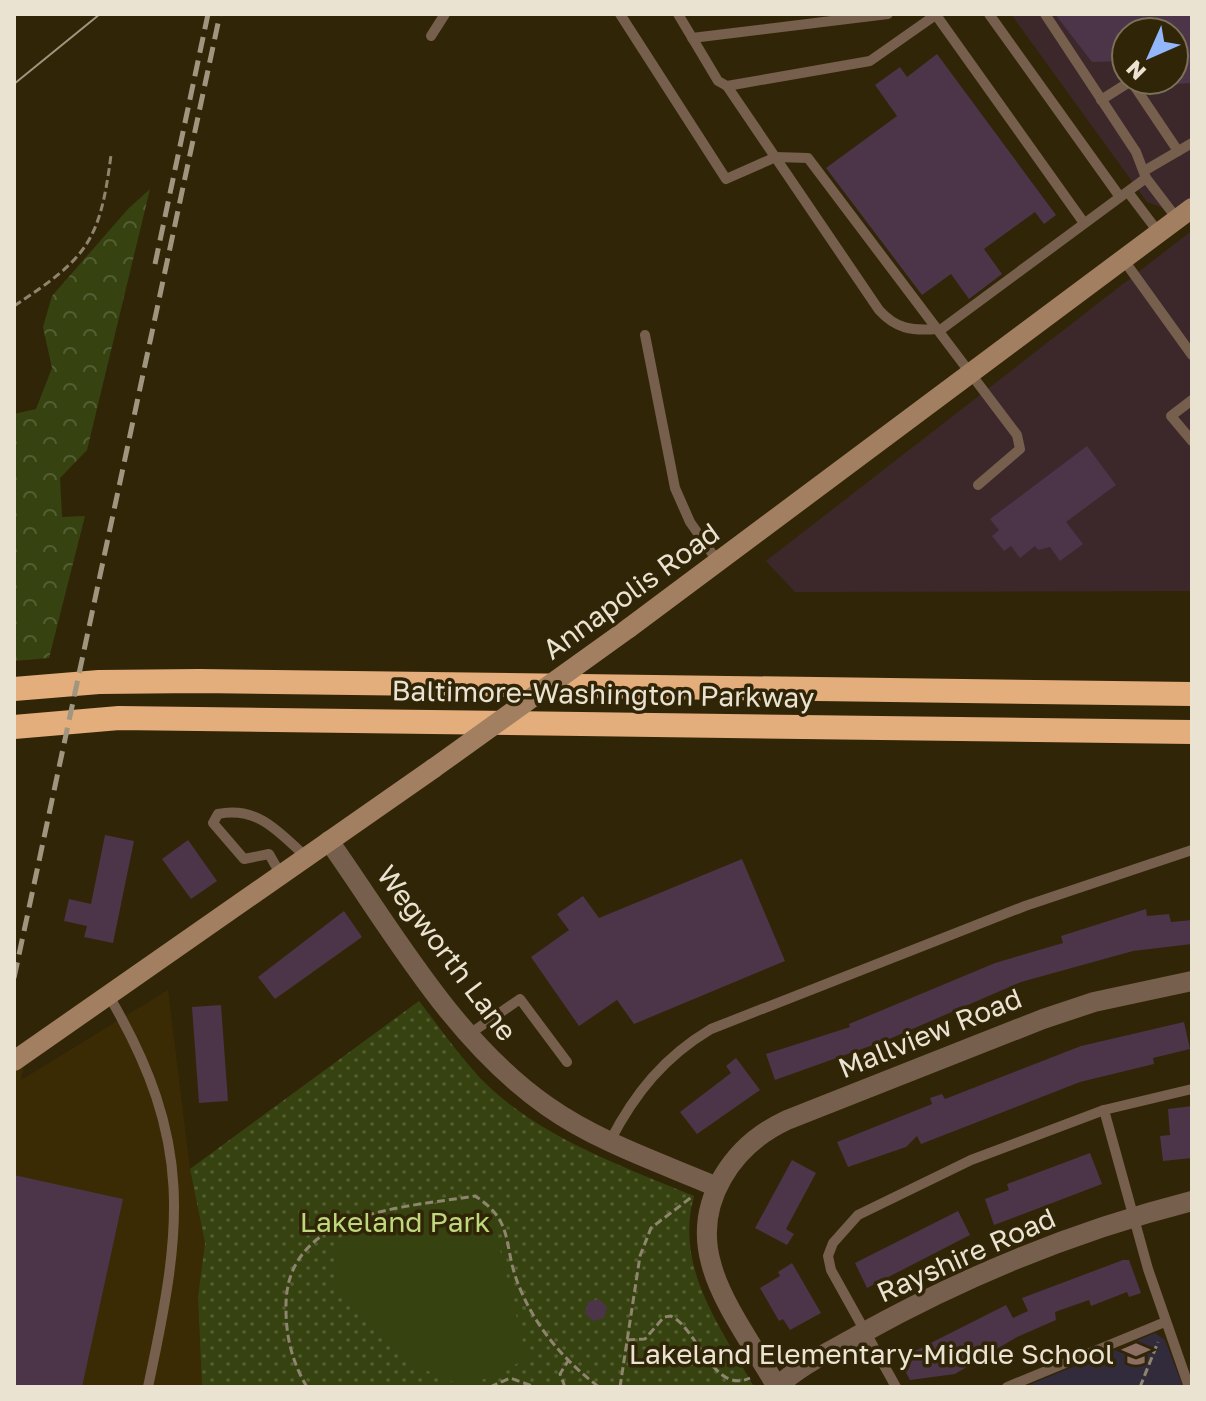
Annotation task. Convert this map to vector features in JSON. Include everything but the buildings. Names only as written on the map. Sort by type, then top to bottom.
[{"type":"highway","name":"Baltimore-Washington Parkway","points":[[14,689],[173,681],[1192,694]]},
{"type":"highway","name":"Baltimore-Washington Parkway","points":[[14,727],[119,718],[1192,732]]},
{"type":"main road","name":"Annapolis Road","points":[[14,1061],[629,628],[1185,214]]},
{"type":"street","name":"Wegworth Lane","points":[[329,841],[468,1035],[496,1065],[549,1108],[707,1190]]},
{"type":"street","name":"Mallview Road","points":[[707,1190],[745,1145],[763,1131],[787,1120],[1081,1006],[1192,981]]},
{"type":"street","points":[[707,1190],[707,1239],[711,1264],[777,1387]]},
{"type":"street","name":"Rayshire Road","points":[[777,1387],[790,1375],[865,1332],[990,1269],[1134,1216],[1192,1201]]},
{"type":"lane","points":[[436,14],[431,36],[445,14]]},
{"type":"lane","points":[[620,14],[726,179],[776,157],[808,158],[1017,435],[1020,449],[978,485]]},
{"type":"lane","points":[[678,14],[718,81],[727,86],[890,322],[905,329],[938,330],[1124,194],[1145,174],[1192,143]]},
{"type":"lane","points":[[692,38],[888,14]]},
{"type":"lane","points":[[727,86],[870,61],[934,14],[1084,223]]},
{"type":"lane","points":[[989,14],[1124,194],[1159,233]]},
{"type":"lane","points":[[1045,14],[1136,152],[1145,174],[1185,214]]},
{"type":"lane","points":[[1101,100],[1131,81],[1178,151]]},
{"type":"lane","points":[[1123,259],[1192,355]]},
{"type":"lane","points":[[645,335],[675,488],[690,522],[718,562]]},
{"type":"lane","points":[[1192,400],[1171,416],[1192,441]]},
{"type":"lane","points":[[281,875],[269,854],[244,859],[213,823],[218,814],[237,810],[255,817],[273,827],[306,857]]},
{"type":"lane","points":[[610,1141],[629,1104],[647,1081],[685,1044],[711,1029],[1025,906],[1192,850]]},
{"type":"lane","points":[[109,996],[133,1037],[147,1071],[168,1132],[175,1174],[172,1276],[148,1387]]},
{"type":"lane","points":[[468,1035],[520,999],[567,1062]]},
{"type":"lane","points":[[896,1387],[831,1270],[828,1256],[844,1228],[858,1215],[971,1160],[1104,1110],[1192,1089]]},
{"type":"lane","points":[[1104,1110],[1165,1322],[1189,1387]]},
{"type":"lane","points":[[1007,1387],[1165,1322]]},
{"type":"path","points":[[14,306],[76,259],[89,245],[106,193],[111,155]]},
{"type":"path","points":[[620,1387],[640,1256],[651,1228],[707,1190]]},
{"type":"path","points":[[307,1387],[296,1367],[286,1324],[285,1291],[297,1257],[356,1218],[475,1196],[499,1214],[516,1280],[537,1323],[568,1361],[599,1387]]},
{"type":"path","points":[[627,1340],[645,1339],[664,1317],[671,1316],[722,1375],[737,1382],[754,1376]]},
{"type":"path","points":[[1140,1387],[1165,1322]]},
{"type":"path","points":[[565,1387],[560,1374],[568,1361]]},
{"type":"path","points":[[490,1387],[510,1378],[535,1387]]},
{"type":"shaded area","points":[[1011,14],[1192,14],[1192,219],[1147,202]]},
{"type":"shaded area","points":[[1190,232],[1192,591],[795,592],[766,561]]},
{"type":"shaded area","points":[[168,990],[190,1169],[205,1243],[198,1297],[202,1387],[14,1387],[14,1073],[24,1066],[21,1080]]},
{"type":"shaded area","name":"Lakeland Elementary-Middle School","points":[[1155,1333],[1165,1340],[1183,1387],[1024,1387]]},
{"type":"green space","points":[[150,189],[87,450],[60,478],[62,517],[85,516],[49,658],[14,661],[14,414],[36,409],[52,368],[43,327],[52,296],[128,209]]},
{"type":"green space","name":"Lakeland Park","points":[[419,1001],[480,1078],[528,1117],[581,1148],[694,1196],[689,1222],[695,1272],[715,1319],[754,1387],[202,1387],[198,1297],[205,1243],[190,1169]]},
{"type":"green space","points":[[473,1197],[490,1209],[527,1359],[470,1383],[452,1381],[431,1372],[385,1340],[347,1299],[336,1280],[334,1263],[342,1244],[365,1217]]},
{"type":"tram line","points":[[14,84],[100,14]]},
{"type":"railway","points":[[155,264],[208,14]]},
{"type":"railway","points":[[14,978],[220,14]]},
{"type":"place","name":"Lakeland Elementary-Middle School","points":[[1136,1354]]}]
